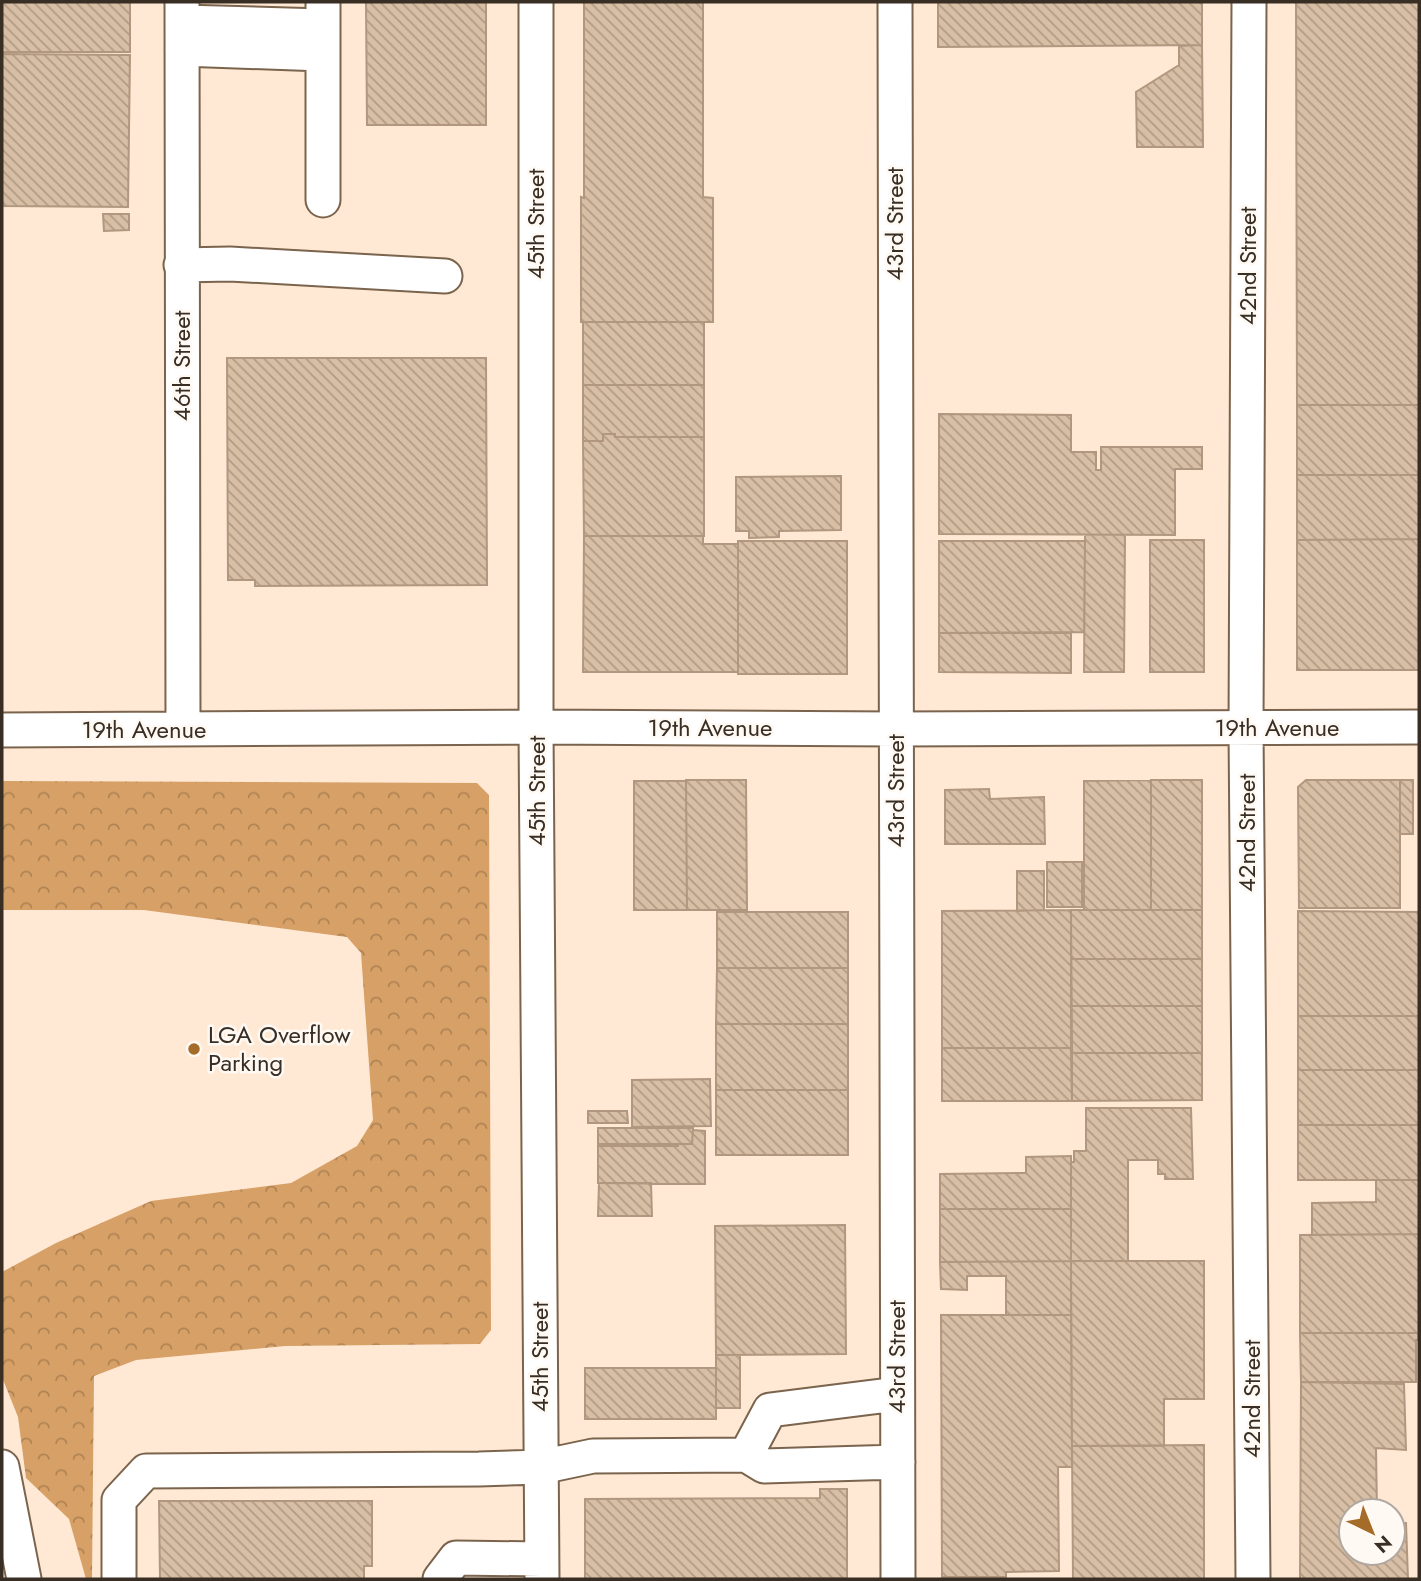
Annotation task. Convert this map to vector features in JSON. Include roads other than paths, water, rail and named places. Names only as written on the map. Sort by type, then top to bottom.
[{"type":"street","name":"45th Street","points":[[536,2],[536,727],[542,1569]]},
{"type":"street","name":"43rd Street","points":[[895,2],[898,1579]]},
{"type":"street","name":"42nd Street","points":[[1249,2],[1246,728],[1253,1579]]},
{"type":"street","points":[[182,24],[322,27],[323,200]]},
{"type":"street","name":"46th Street","points":[[182,24],[183,729]]},
{"type":"street","points":[[181,265],[230,264],[445,276]]},
{"type":"street","name":"19th Avenue","points":[[2,730],[1419,727]]},
{"type":"street","points":[[746,1455],[770,1410],[897,1394]]},
{"type":"street","points":[[119,1579],[119,1500],[146,1471],[541,1467],[593,1456],[746,1455],[764,1466],[898,1462]]},
{"type":"street","points":[[2,1467],[24,1579]]},
{"type":"street","points":[[440,1579],[456,1558],[542,1569]]},
{"type":"place","name":"LGA Overflow Parking","points":[[194,1049]]}]
